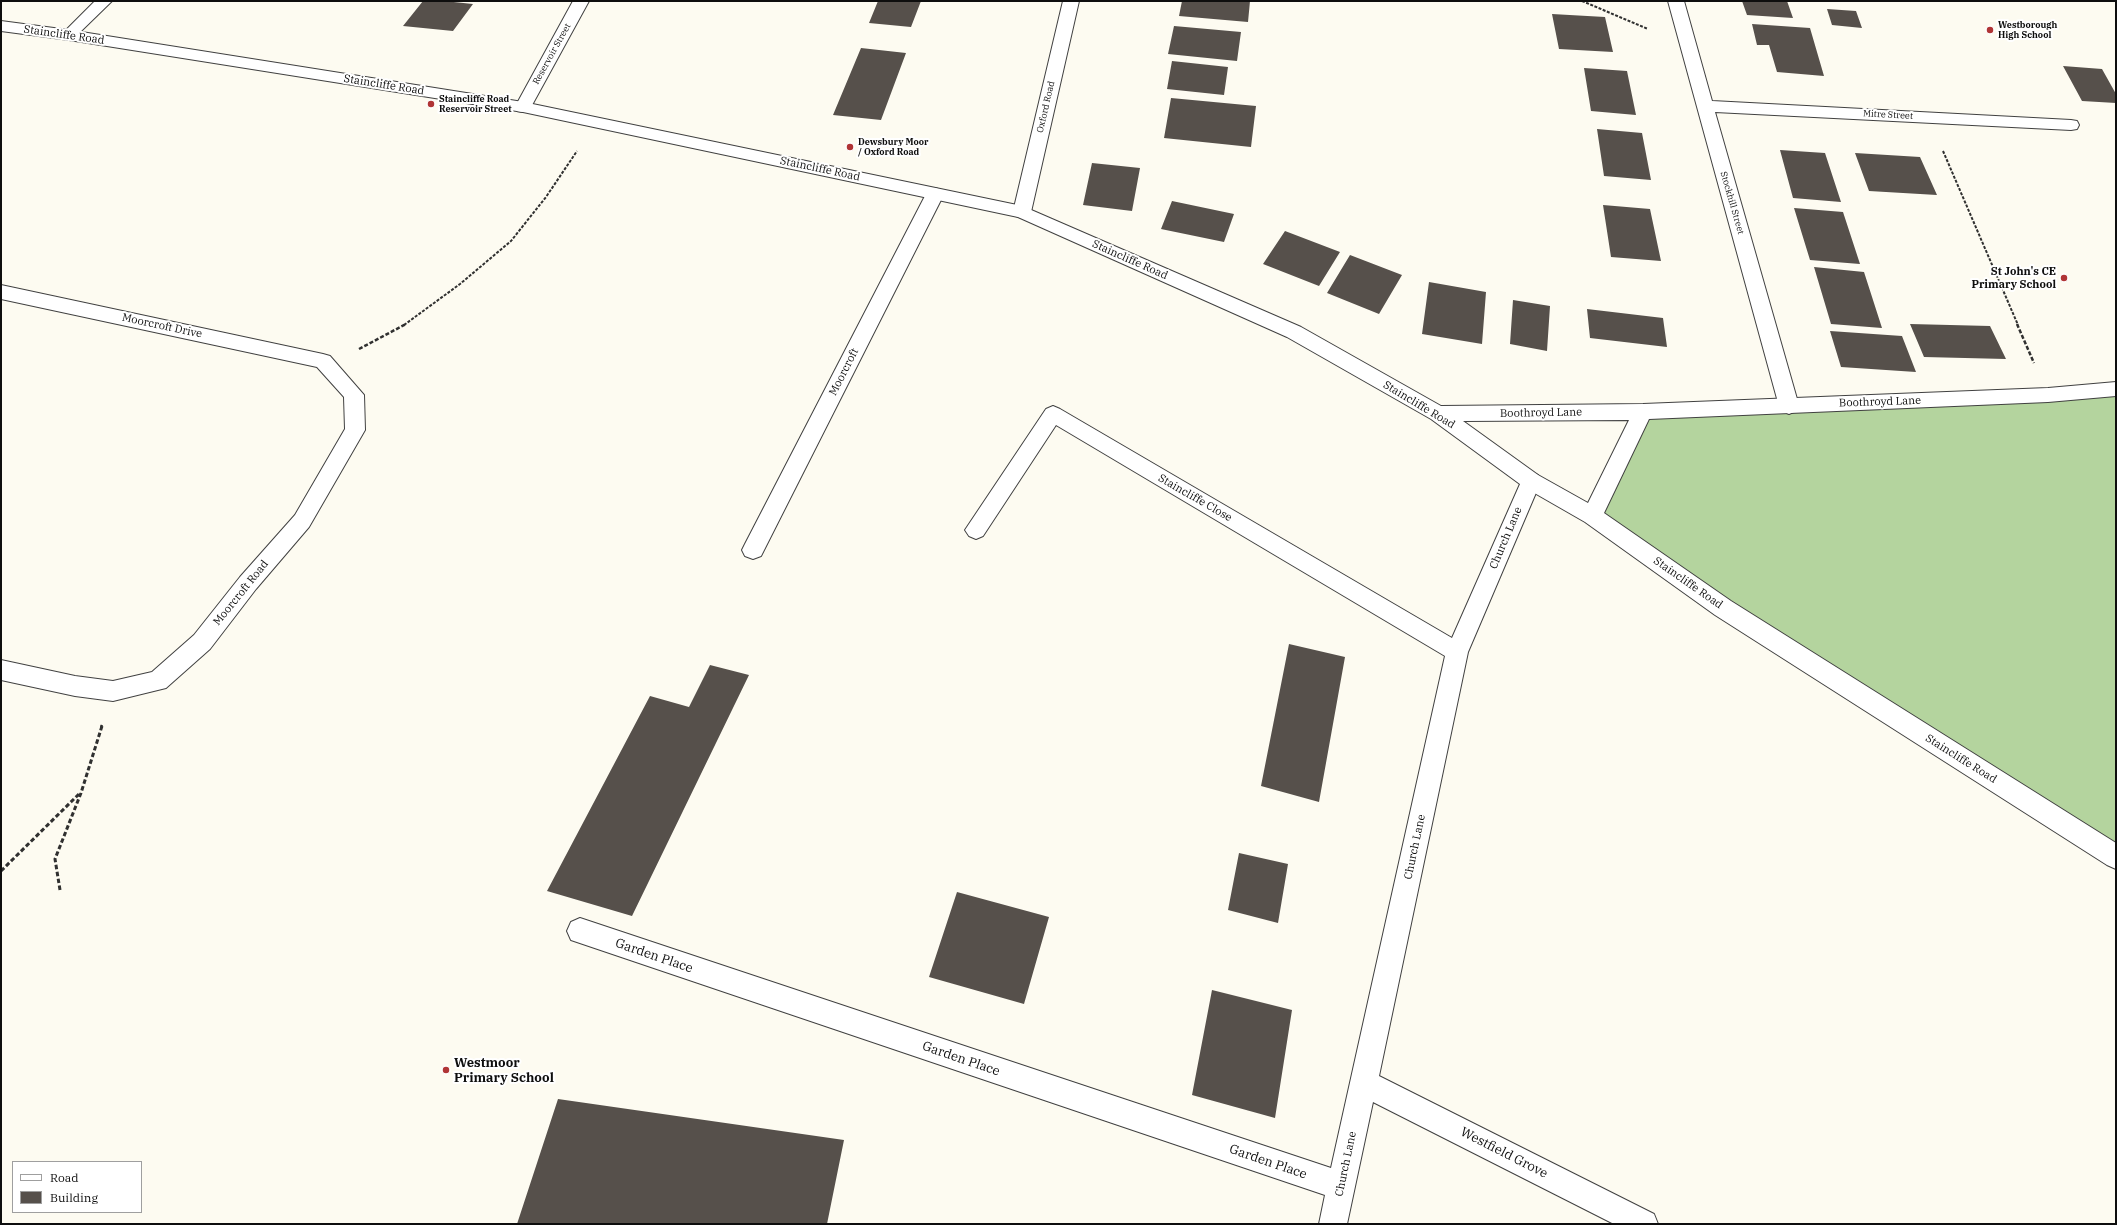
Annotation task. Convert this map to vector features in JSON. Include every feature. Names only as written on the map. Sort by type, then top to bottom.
[{"type":"street","points":[[69,35],[104,1]]},
{"type":"street","name":"Reservoir Street","points":[[523,107],[581,1]]},
{"type":"street","name":"Oxford Road","points":[[1022,212],[1071,1]]},
{"type":"street","name":"Stockhill Street","points":[[1676,1],[1687,46],[1789,406]]},
{"type":"street","name":"Staincliffe Road","points":[[1,26],[69,35],[523,107],[1022,212],[1294,332],[1438,414],[1531,481],[1592,516],[1723,608],[2116,857]]},
{"type":"street","name":"Mitre Street","points":[[1704,106],[2071,125]]},
{"type":"street","name":"Moorcroft","points":[[753,550],[935,194]]},
{"type":"street","name":"Moorcroft Drive","points":[[1,292],[323,361]]},
{"type":"street","name":"Moorcroft Road","points":[[1,670],[75,686],[113,691],[158,681],[202,642],[248,583],[302,521],[355,430],[354,394],[323,361]]},
{"type":"street","name":"Boothroyd Lane","points":[[1438,414],[1643,412],[2048,395],[2116,389]]},
{"type":"street","points":[[1592,516],[1643,412]]},
{"type":"street","name":"Staincliffe Close","points":[[976,530],[1052,414],[1458,652]]},
{"type":"street","name":"Church Lane","points":[[1333,1224],[1458,652],[1531,481]]},
{"type":"street","name":"Garden Place","points":[[580,931],[1341,1186]]},
{"type":"street","name":"Westfield Grove","points":[[1364,1083],[1644,1224]]},
{"type":"path","points":[[1582,1],[1687,46]]},
{"type":"path","points":[[1928,117],[2048,395]]},
{"type":"path","points":[[323,361],[363,347],[397,330],[460,284],[511,241],[546,197],[577,152]]},
{"type":"path","points":[[60,890],[55,859],[81,792],[113,691]]},
{"type":"path","points":[[1,871],[81,792]]},
{"type":"green space","points":[[2116,389],[2116,846],[1592,516],[1643,412]]},
{"type":"building","points":[[423,1],[444,1],[473,4],[453,31],[403,26]]},
{"type":"building","points":[[878,1],[921,1],[911,27],[869,23]]},
{"type":"building","points":[[1182,1],[1250,1],[1248,22],[1179,16]]},
{"type":"building","points":[[1742,1],[1787,1],[1793,18],[1747,15]]},
{"type":"building","points":[[1827,9],[1856,11],[1862,28],[1832,25]]},
{"type":"building","points":[[1552,14],[1605,17],[1613,52],[1559,49]]},
{"type":"building","points":[[1752,24],[1810,28],[1824,76],[1777,72],[1769,45],[1757,45]]},
{"type":"building","points":[[1174,26],[1241,32],[1237,61],[1168,54]]},
{"type":"building","points":[[861,48],[906,53],[881,120],[833,115]]},
{"type":"building","points":[[1172,61],[1228,67],[1224,95],[1167,89]]},
{"type":"building","points":[[2063,66],[2102,69],[2116,94],[2116,103],[2082,101]]},
{"type":"building","points":[[1584,68],[1627,71],[1636,115],[1591,111]]},
{"type":"building","points":[[1171,98],[1256,106],[1251,147],[1164,138]]},
{"type":"building","points":[[1597,129],[1642,133],[1651,180],[1604,176]]},
{"type":"building","points":[[1780,150],[1825,153],[1841,202],[1793,198]]},
{"type":"building","points":[[1855,153],[1920,157],[1937,195],[1869,191]]},
{"type":"building","points":[[1092,163],[1140,168],[1132,211],[1083,205]]},
{"type":"building","points":[[1172,201],[1234,214],[1224,242],[1161,229]]},
{"type":"building","points":[[1603,205],[1650,209],[1661,261],[1611,257]]},
{"type":"building","points":[[1794,208],[1843,212],[1860,264],[1810,260]]},
{"type":"building","points":[[1285,231],[1340,252],[1319,286],[1263,264]]},
{"type":"building","points":[[1350,255],[1402,275],[1379,314],[1327,293]]},
{"type":"building","points":[[1814,267],[1864,272],[1882,328],[1831,324]]},
{"type":"building","points":[[1429,282],[1486,292],[1482,344],[1422,334]]},
{"type":"building","points":[[1513,300],[1550,306],[1547,351],[1510,344]]},
{"type":"building","points":[[1587,309],[1663,318],[1667,347],[1590,338]]},
{"type":"building","points":[[1910,324],[1990,326],[2006,359],[1924,357]]},
{"type":"building","points":[[1830,331],[1902,336],[1916,372],[1841,367]]},
{"type":"building","points":[[1289,644],[1345,657],[1319,802],[1261,786]]},
{"type":"building","points":[[710,665],[749,675],[632,916],[547,891],[650,696],[689,707]]},
{"type":"building","points":[[1239,853],[1288,864],[1278,923],[1228,910]]},
{"type":"building","points":[[957,892],[1049,917],[1024,1004],[929,977]]},
{"type":"building","points":[[1212,990],[1292,1010],[1275,1118],[1192,1095]]},
{"type":"building","points":[[558,1099],[844,1140],[827,1224],[517,1224]]},
{"type":"place","name":"Westborough High School","points":[[1990,30]]},
{"type":"place","name":"Staincliffe Road Reservoir Street","points":[[431,104]]},
{"type":"place","name":"Dewsbury Moor / Oxford Road","points":[[850,147]]},
{"type":"place","name":"St John's CE Primary School","points":[[2064,278]]},
{"type":"place","name":"Westmoor Primary School","points":[[446,1070]]}]
